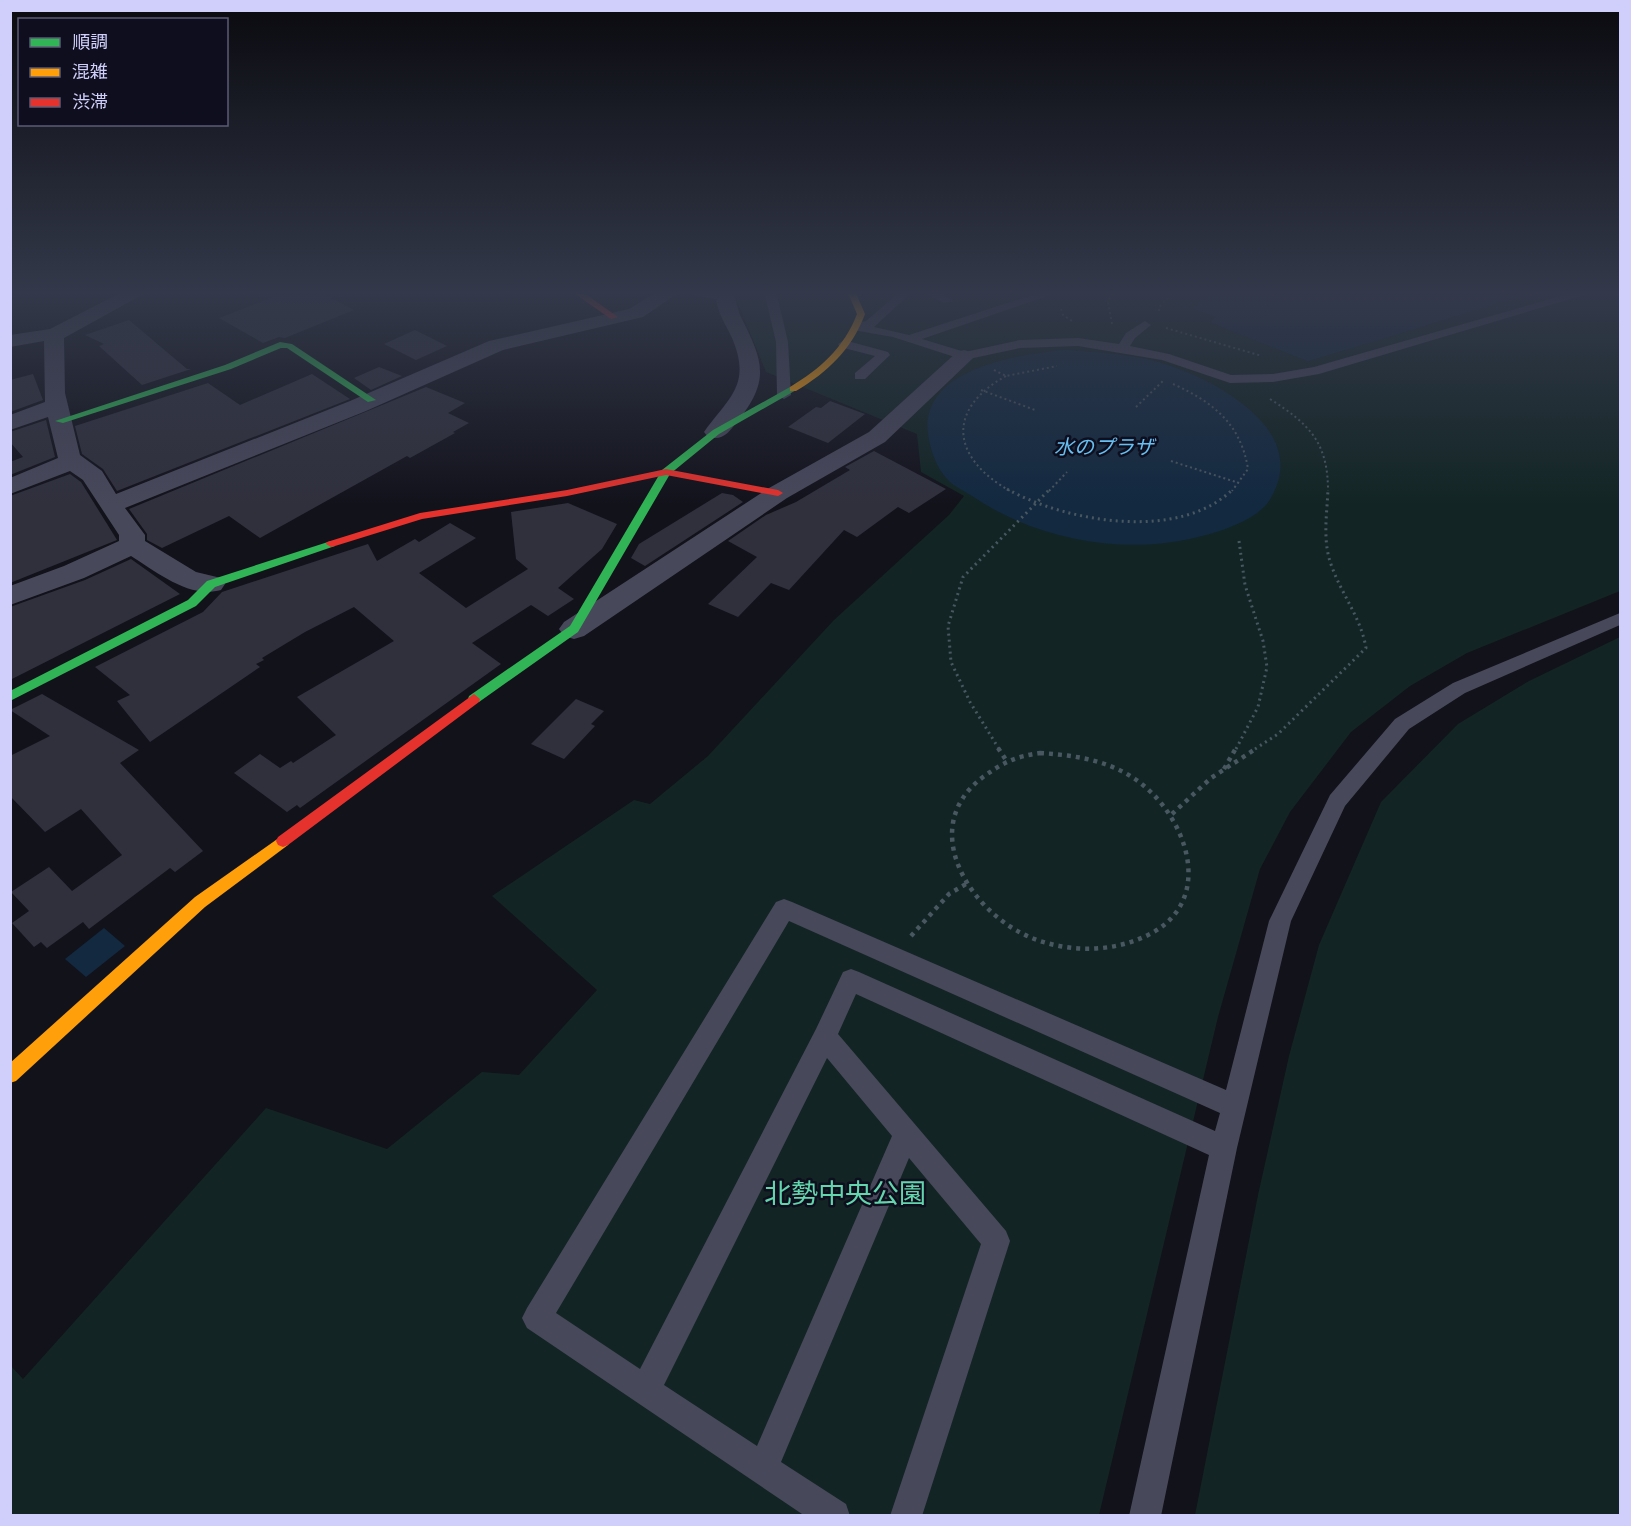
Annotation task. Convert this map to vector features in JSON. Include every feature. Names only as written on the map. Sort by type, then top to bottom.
[{"type":"street","points":[[55,362],[58,414],[64,449],[72,461],[93,476],[110,505],[132,535],[132,545]]},
{"type":"street","points":[[10,423],[58,414],[239,362]]},
{"type":"street","points":[[314,362],[371,400]]},
{"type":"street","points":[[110,505],[371,400],[457,362]]},
{"type":"street","points":[[574,628],[666,472],[716,432],[742,403],[753,370],[750,362]]},
{"type":"street","points":[[716,432],[784,395],[830,362]]},
{"type":"street","points":[[10,1075],[200,902],[574,628],[778,494],[877,437],[957,362]]},
{"type":"street","points":[[10,487],[72,461]]},
{"type":"street","points":[[10,697],[192,603],[211,584],[260,566],[420,516],[567,493],[666,472],[778,494]]},
{"type":"street","points":[[132,545],[188,579],[211,584]]},
{"type":"street","points":[[10,596],[74,572],[132,545]]},
{"type":"lane","points":[[784,395],[785,362]]},
{"type":"lane","points":[[860,376],[876,362]]},
{"type":"lane","points":[[1180,362],[1230,379],[1272,378],[1315,371],[1345,362]]},
{"type":"lane","points":[[1145,1515],[1224,1148],[1236,1107],[1280,921],[1337,801],[1402,724],[1459,688],[1620,619]]},
{"type":"lane","points":[[834,1515],[537,1318],[784,909],[1236,1107]]},
{"type":"lane","points":[[645,1389],[825,1037],[851,980],[1224,1148]]},
{"type":"lane","points":[[825,1037],[996,1241],[906,1515]]},
{"type":"lane","points":[[764,1468],[906,1134]]},
{"type":"path","points":[[1284,362],[1315,371]]},
{"type":"path","points":[[1059,366],[1006,376],[980,390],[967,410],[963,437],[966,451],[974,466],[993,481],[1015,495],[1036,504],[1077,516],[1113,520],[1147,520],[1180,516],[1222,499],[1239,483],[1248,469],[1247,458],[1236,428],[1209,402],[1153,377]]},
{"type":"path","points":[[1172,814],[1224,770],[1278,734],[1366,648],[1364,628],[1334,573],[1327,552],[1325,526],[1329,472],[1325,453],[1311,430],[1291,412],[1230,379]]},
{"type":"path","points":[[1136,407],[1164,380]]},
{"type":"path","points":[[980,390],[1035,410]]},
{"type":"path","points":[[1171,461],[1239,483]]},
{"type":"path","points":[[1006,760],[970,702],[951,662],[948,626],[963,578],[1067,472]]},
{"type":"path","points":[[1224,770],[1262,694],[1267,667],[1262,635],[1249,602],[1242,572],[1239,540]]},
{"type":"path","points":[[1040,753],[1077,755],[1114,767],[1146,787],[1172,814],[1187,846],[1190,879],[1178,910],[1153,935],[1118,949],[1077,951],[1035,941],[998,920],[966,884],[954,860],[950,827],[959,799],[981,776],[1006,760],[1040,753]]},
{"type":"path","points":[[909,939],[949,894],[966,884]]},
{"type":"green space","name":"北勢中央公園","points":[[762,362],[1620,362],[1620,591],[1467,653],[1410,686],[1351,732],[1290,812],[1260,869],[1218,1017],[1099,1515],[11,1515],[10,1365],[23,1379],[266,1108],[387,1149],[482,1072],[519,1075],[597,990],[492,896],[634,800],[650,804],[708,756],[834,620],[949,515],[964,496],[921,472],[917,434],[766,372]]},
{"type":"green space","points":[[1620,637],[1620,1515],[1195,1515],[1258,1195],[1289,1056],[1319,945],[1381,802],[1458,724],[1529,681]]},
{"type":"water","name":"水のプラザ","points":[[996,362],[1159,362],[1171,366],[1215,386],[1237,399],[1256,416],[1271,434],[1279,454],[1279,477],[1269,501],[1257,513],[1214,533],[1177,541],[1146,545],[1085,541],[1026,524],[998,511],[951,483],[937,465],[932,452],[928,433],[930,411],[940,393],[956,379]]},
{"type":"water","points":[[104,928],[125,946],[86,977],[65,959]]},
{"type":"building","points":[[117,362],[179,362],[187,369],[191,369],[142,385]]},
{"type":"building","points":[[379,367],[402,376],[371,390],[354,378]]},
{"type":"building","points":[[33,374],[43,400],[10,412],[10,380]]},
{"type":"building","points":[[312,374],[350,399],[117,491],[103,469],[82,454],[75,426],[208,383],[240,405]]},
{"type":"building","points":[[426,387],[465,403],[448,413],[469,423],[410,458],[407,456],[260,538],[229,516],[162,548],[147,540],[147,534],[129,509]]},
{"type":"building","points":[[830,401],[865,414],[828,443],[788,427],[816,407],[821,408]]},
{"type":"building","points":[[46,420],[55,457],[10,475],[10,462],[23,457],[10,442],[10,432]]},
{"type":"building","points":[[874,451],[946,489],[909,513],[898,507],[857,537],[844,530],[789,590],[771,583],[738,617],[708,604],[757,557],[728,541],[766,515],[796,502],[850,470],[845,467]]},
{"type":"building","points":[[70,474],[81,482],[117,540],[10,583],[10,496]]},
{"type":"building","points":[[722,493],[733,495],[743,502],[645,566],[631,558],[639,544]]},
{"type":"building","points":[[568,503],[617,524],[602,549],[558,588],[574,599],[548,616],[531,605],[472,643],[501,664],[300,808],[297,805],[287,812],[234,773],[260,754],[280,768],[291,761],[293,763],[336,735],[297,697],[394,641],[354,607],[305,632],[262,658],[264,660],[256,664],[260,667],[150,742],[117,701],[130,695],[95,667],[203,612],[222,592],[368,544],[377,561],[415,539],[419,542],[450,523],[476,538],[419,573],[466,608],[528,569],[516,559],[511,512]]},
{"type":"building","points":[[131,559],[180,594],[10,680],[10,607],[85,580]]},
{"type":"building","points":[[42,694],[139,750],[120,763],[203,851],[175,872],[170,868],[89,929],[83,922],[47,948],[41,942],[34,947],[12,923],[29,911],[11,892],[49,867],[72,891],[122,855],[81,809],[45,832],[10,796],[10,756],[50,736],[10,710]]},
{"type":"building","points":[[576,699],[604,711],[591,724],[595,726],[564,759],[531,744]]},
{"type":"traffic: fast","points":[[60,421],[239,362]]},
{"type":"traffic: fast","points":[[314,362],[371,400]]},
{"type":"traffic: fast","points":[[474,699],[574,629],[666,472],[716,432],[793,389]]},
{"type":"traffic: fast","points":[[10,697],[192,603],[211,584],[331,544]]},
{"type":"traffic: slow","points":[[793,389],[830,362]]},
{"type":"traffic: slow","points":[[10,1075],[200,902],[283,841]]},
{"type":"traffic: jam","points":[[331,544],[420,516],[567,493],[666,472],[778,493]]},
{"type":"traffic: jam","points":[[283,841],[474,699]]}]
